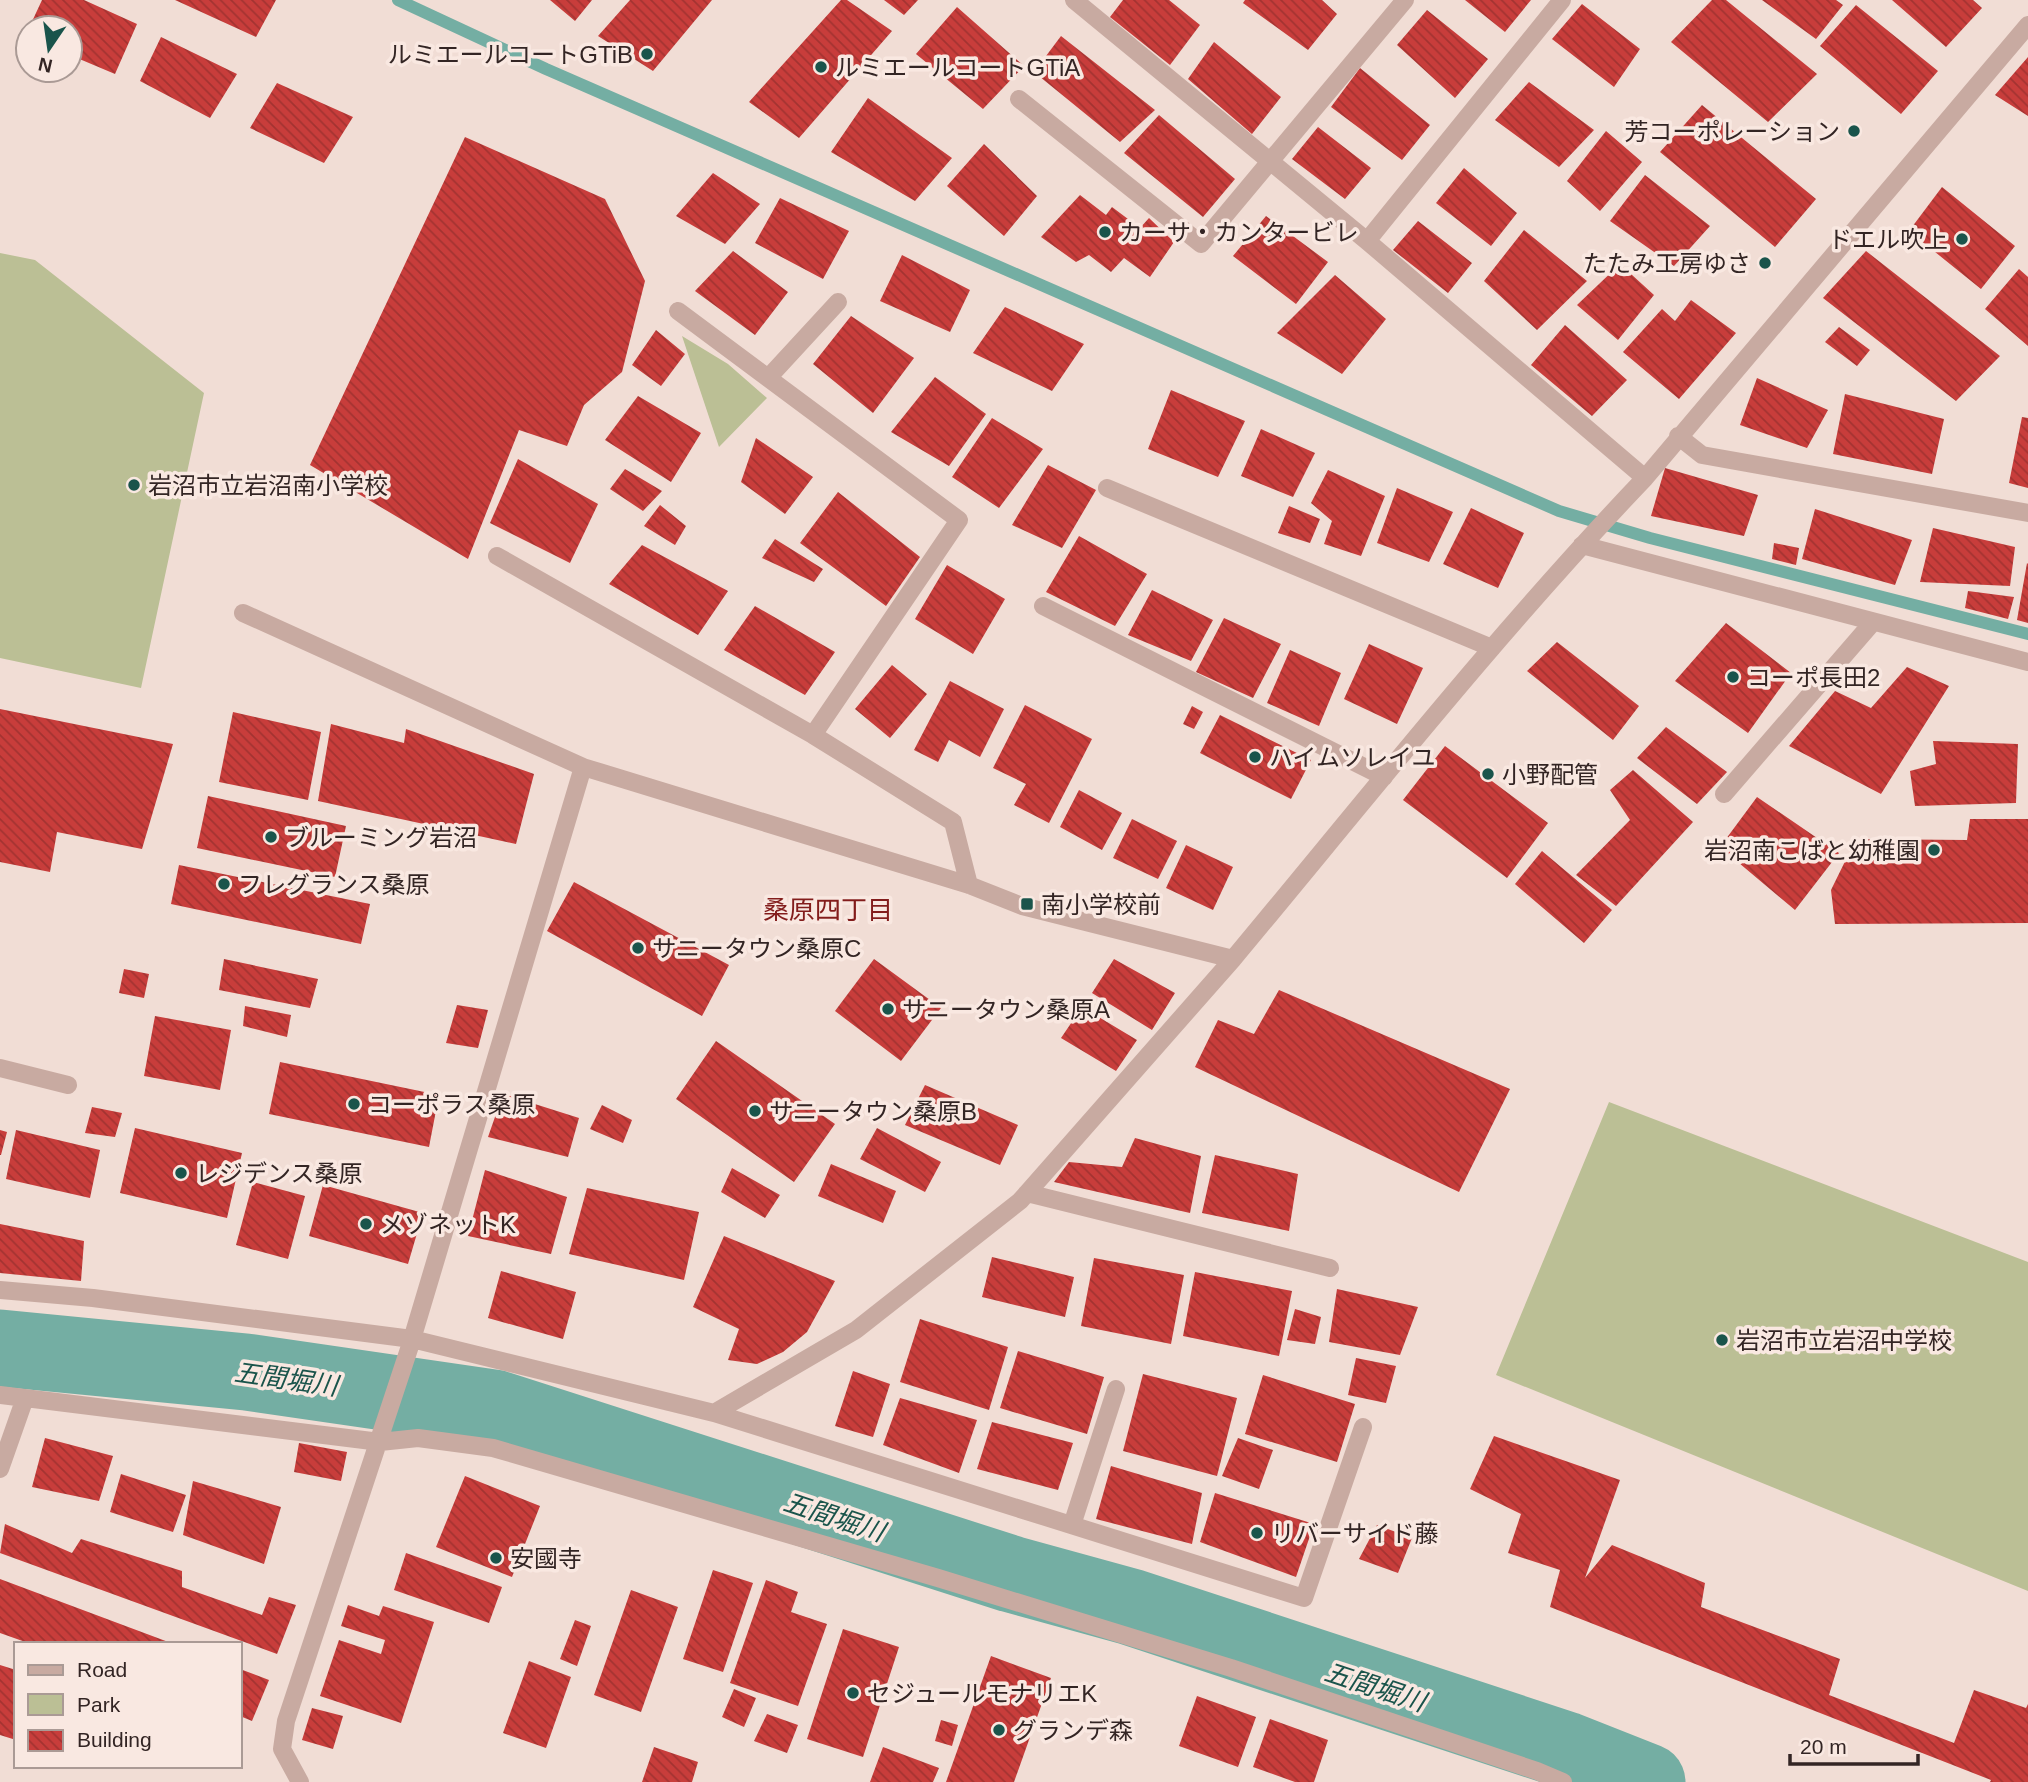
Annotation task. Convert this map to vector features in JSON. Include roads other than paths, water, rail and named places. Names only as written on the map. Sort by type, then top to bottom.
[{"type":"street","points":[[1074,0],[1096,7],[1271,162],[1645,478]]},
{"type":"street","points":[[1020,99],[1201,244],[1405,0]]},
{"type":"street","points":[[1367,241],[1562,0]]},
{"type":"street","points":[[714,1413],[856,1330],[1020,1201],[1233,959],[1492,648],[1586,539],[1645,478],[2028,25]]},
{"type":"street","points":[[768,378],[838,302]]},
{"type":"street","points":[[678,312],[960,520],[813,735]]},
{"type":"street","points":[[1678,436],[1702,455],[2028,513]]},
{"type":"street","points":[[1107,488],[1492,648]]},
{"type":"street","points":[[1586,539],[1873,622],[2028,662]]},
{"type":"street","points":[[497,556],[813,735],[953,822],[969,885]]},
{"type":"street","points":[[1043,606],[1384,777]]},
{"type":"street","points":[[243,613],[583,767],[969,885],[1022,906],[1233,959]]},
{"type":"street","points":[[1724,794],[1873,622]]},
{"type":"street","points":[[300,1782],[282,1749],[286,1721],[411,1343],[583,767]]},
{"type":"street","points":[[0,1068],[68,1085]]},
{"type":"street","points":[[1027,1193],[1330,1269]]},
{"type":"street","points":[[0,1290],[106,1300],[411,1343],[714,1413],[1304,1598],[1363,1427]]},
{"type":"street","points":[[1072,1525],[1116,1389]]},
{"type":"street","points":[[0,1395],[494,1448],[938,1578],[1231,1668],[1563,1782]]},
{"type":"street","points":[[0,1469],[25,1398]]},
{"type":"waterway","points":[[398,0],[546,69],[1559,511],[1650,538],[2028,634]]},
{"type":"waterway","name":"五間堀川","points":[[0,1348],[246,1372],[494,1408],[1011,1574],[1131,1607],[1566,1750],[1647,1782]]},
{"type":"place","name":"ルミエールコートGTiB","points":[[647,54]]},
{"type":"place","name":"ルミエールコートGTiA","points":[[821,67]]},
{"type":"place","name":"芳コーポレーション","points":[[1854,131]]},
{"type":"place","name":"カーサ・カンタービレ","points":[[1105,232]]},
{"type":"place","name":"ドエル吹上","points":[[1962,239]]},
{"type":"place","name":"たたみ工房ゆさ","points":[[1765,263]]},
{"type":"place","name":"岩沼市立岩沼南小学校","points":[[134,485]]},
{"type":"place","name":"コーポ長田2","points":[[1733,677]]},
{"type":"place","name":"ハイムソレイユ","points":[[1255,757]]},
{"type":"place","name":"小野配管","points":[[1488,774]]},
{"type":"place","name":"ブルーミング岩沼","points":[[271,837]]},
{"type":"place","name":"岩沼南こばと幼稚園","points":[[1934,850]]},
{"type":"place","name":"フレグランス桑原","points":[[224,884]]},
{"type":"place","name":"南小学校前","points":[[1027,904]]},
{"type":"place","name":"サニータウン桑原C","points":[[638,948]]},
{"type":"place","name":"サニータウン桑原A","points":[[888,1009]]},
{"type":"place","name":"コーポラス桑原","points":[[354,1104]]},
{"type":"place","name":"サニータウン桑原B","points":[[755,1111]]},
{"type":"place","name":"レジデンス桑原","points":[[181,1173]]},
{"type":"place","name":"メゾネットK","points":[[366,1224]]},
{"type":"place","name":"岩沼市立岩沼中学校","points":[[1722,1340]]},
{"type":"place","name":"リバーサイド藤","points":[[1257,1533]]},
{"type":"place","name":"安國寺","points":[[496,1558]]},
{"type":"place","name":"セジュールモナリエK","points":[[853,1693]]},
{"type":"place","name":"グランデ森","points":[[999,1730]]},
{"type":"district","name":"桑原四丁目","points":[[828,910]]}]
